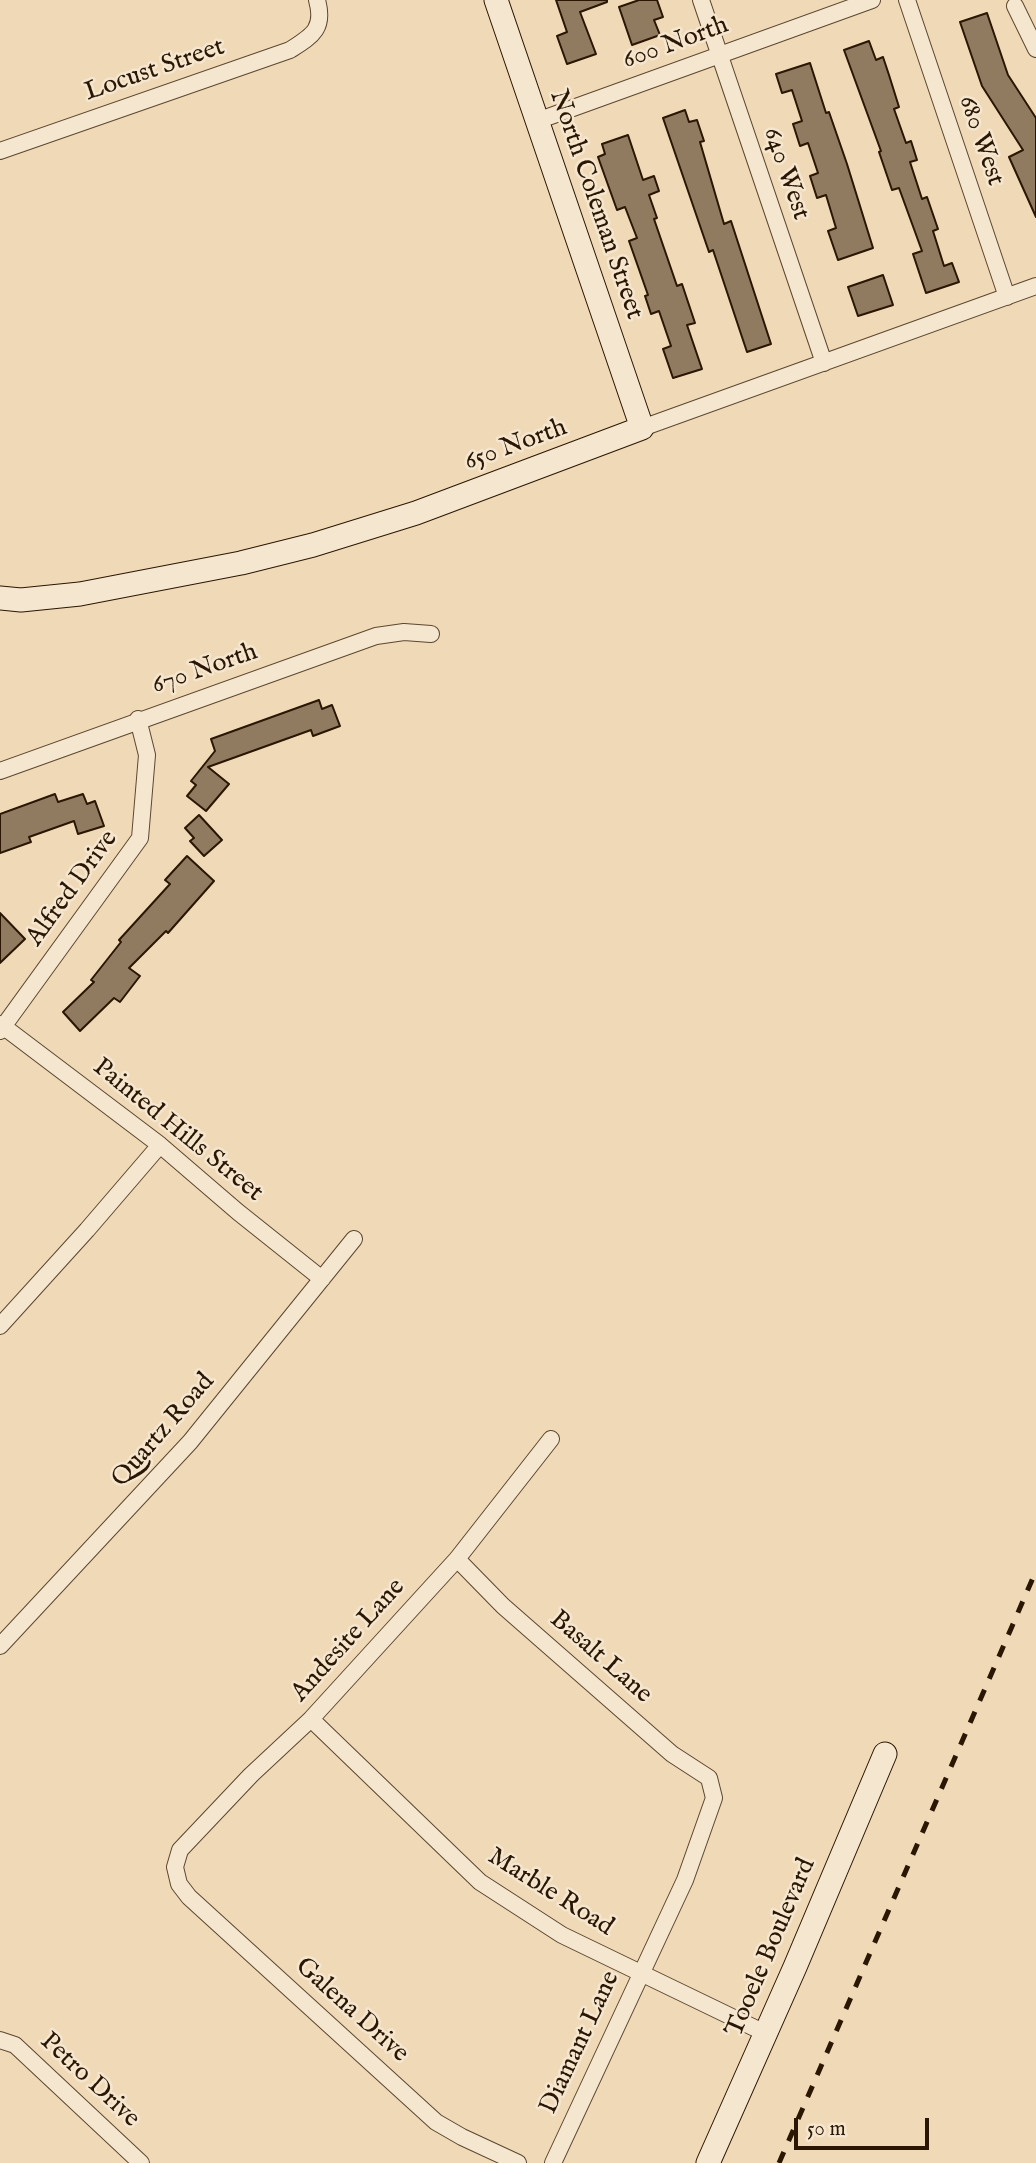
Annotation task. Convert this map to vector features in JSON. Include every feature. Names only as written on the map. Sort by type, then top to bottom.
[{"type":"street","name":"Locust Street","points":[[0,151],[290,50],[312,36],[319,25],[320,11],[317,0]]},
{"type":"street","name":"North Coleman Street","points":[[496,0],[642,428]]},
{"type":"street","name":"640 West","points":[[701,0],[824,363]]},
{"type":"street","name":"600 North","points":[[537,121],[872,0]]},
{"type":"street","name":"680 West","points":[[907,0],[1007,297]]},
{"type":"street","points":[[1015,6],[1036,50]]},
{"type":"street","name":"650 North","points":[[0,598],[21,600],[80,594],[241,563],[313,545],[416,513],[642,428],[1036,286]]},
{"type":"street","name":"670 North","points":[[0,771],[138,719],[376,636],[404,632],[431,634]]},
{"type":"street","name":"Alfred Drive","points":[[1,1027],[140,838],[147,755],[138,719]]},
{"type":"street","name":"Painted Hills Street","points":[[1,1027],[160,1144],[238,1212],[322,1279]]},
{"type":"street","points":[[0,1326],[160,1144]]},
{"type":"street","name":"Quartz Road","points":[[0,1646],[198,1433],[354,1239]]},
{"type":"street","name":"Andesite Lane","points":[[175,1867],[180,1850],[251,1775],[312,1719],[457,1559],[551,1439]]},
{"type":"street","name":"Basalt Lane","points":[[457,1559],[503,1606],[672,1754],[709,1778],[712,1789]]},
{"type":"street","name":"Marble Road","points":[[312,1719],[480,1882],[562,1935],[640,1975],[765,2033]]},
{"type":"street","name":"Tooele Boulevard","points":[[708,2163],[885,1754]]},
{"type":"street","name":"Diamant Lane","points":[[554,2163],[685,1880],[714,1798],[712,1789]]},
{"type":"street","name":"Galena Drive","points":[[175,1867],[179,1884],[189,1897],[436,2122],[518,2163]]},
{"type":"street","name":"Petro Drive","points":[[0,2040],[15,2045],[141,2163]]},
{"type":"building","points":[[556,0],[607,0],[580,12],[596,54],[567,64],[557,36],[567,32]]},
{"type":"building","points":[[639,0],[657,0],[663,17],[654,20],[660,35],[632,45],[619,7]]},
{"type":"building","points":[[987,13],[1008,75],[1036,118],[1036,217],[1009,157],[1023,150],[982,86],[960,22]]},
{"type":"building","points":[[869,41],[876,60],[883,57],[899,107],[894,109],[906,143],[911,141],[917,160],[910,162],[922,199],[927,197],[938,229],[933,231],[944,266],[952,263],[959,282],[926,293],[913,254],[922,251],[899,188],[892,190],[879,152],[881,151],[844,50]]},
{"type":"building","points":[[810,63],[826,113],[829,112],[847,164],[873,248],[838,260],[828,231],[836,228],[826,195],[817,198],[810,176],[818,173],[808,143],[800,146],[793,124],[802,121],[792,90],[782,93],[776,74]]},
{"type":"building","points":[[685,110],[689,122],[697,120],[704,141],[700,142],[724,224],[731,221],[771,344],[747,352],[713,250],[709,252],[663,118]]},
{"type":"building","points":[[628,135],[643,180],[654,176],[659,191],[649,195],[657,218],[654,219],[677,286],[682,284],[695,323],[687,325],[702,369],[673,378],[663,349],[671,346],[659,311],[651,314],[645,296],[648,295],[629,241],[637,238],[625,207],[617,210],[598,157],[605,154],[602,144]]},
{"type":"building","points":[[883,275],[893,305],[858,316],[848,287]]},
{"type":"building","points":[[319,700],[322,709],[332,705],[340,726],[313,736],[311,730],[208,767],[229,784],[206,811],[187,796],[196,785],[191,781],[215,751],[211,739]]},
{"type":"building","points":[[55,794],[58,802],[83,794],[87,804],[95,801],[104,826],[78,834],[74,821],[29,837],[31,842],[0,853],[0,814]]},
{"type":"building","points":[[199,815],[222,840],[204,856],[190,841],[194,838],[185,828]]},
{"type":"building","points":[[187,856],[214,881],[168,933],[166,931],[129,968],[140,976],[120,1002],[114,998],[80,1031],[63,1012],[94,982],[91,980],[121,942],[119,940],[170,884],[165,880]]},
{"type":"building","points":[[0,913],[25,939],[0,963]]},
{"type":"railway","points":[[779,2163],[1036,1571]]}]
